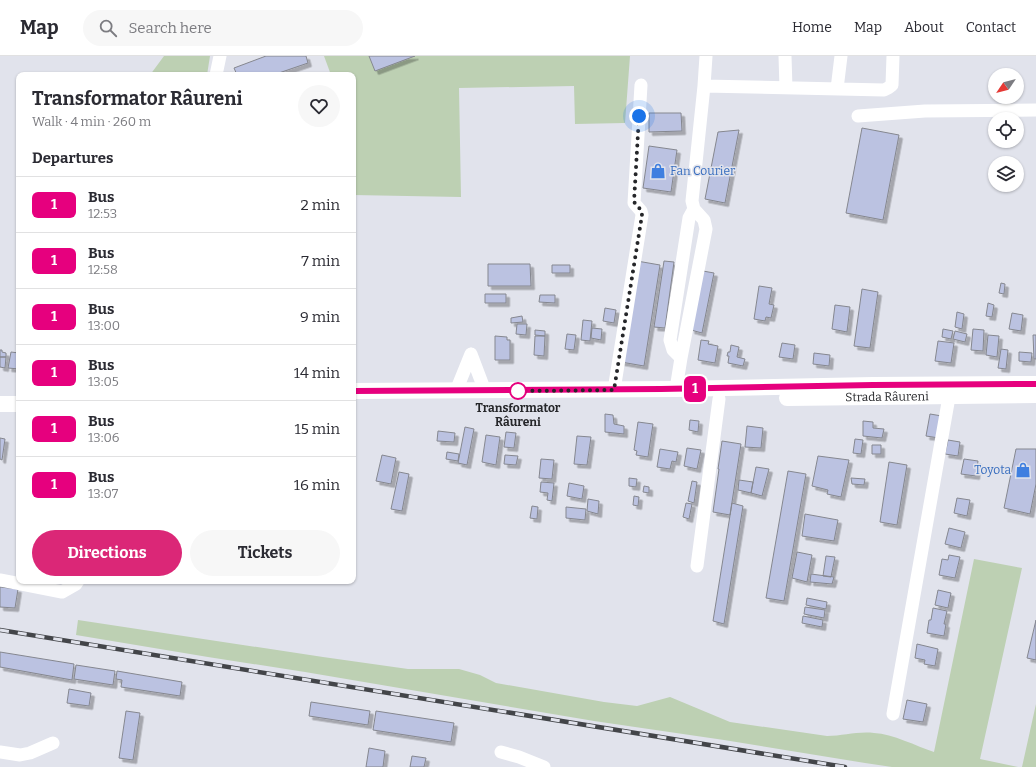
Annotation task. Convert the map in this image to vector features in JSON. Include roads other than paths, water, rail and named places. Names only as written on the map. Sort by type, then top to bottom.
[{"type":"main road","name":"Strada Râureni","points":[[356,391],[614,390],[865,385],[1036,384]]},
{"type":"main road","points":[[0,393],[16,393]]},
{"type":"main road","name":"Strada Râureni","points":[[356,401],[719,399],[1036,395]]},
{"type":"main road","points":[[0,404],[16,404]]},
{"type":"street","points":[[217,72],[220,56]]},
{"type":"street","points":[[676,389],[706,229],[704,220],[694,209],[692,202],[706,56]]},
{"type":"street","points":[[785,56],[786,88]]},
{"type":"street","points":[[837,89],[841,56]]},
{"type":"street","points":[[704,86],[884,90],[892,85],[893,56]]},
{"type":"street","points":[[614,390],[642,215],[641,210],[634,202],[641,85]]},
{"type":"street","points":[[858,116],[925,111],[1036,110]]},
{"type":"street","points":[[681,358],[673,350],[670,340],[689,218],[694,209]]},
{"type":"street","points":[[456,391],[471,354],[485,391]]},
{"type":"street","points":[[893,714],[949,396]]},
{"type":"street","points":[[697,566],[719,399]]},
{"type":"street","points":[[0,580],[16,583]]},
{"type":"street","points":[[21,584],[62,592],[76,584]]},
{"type":"street","points":[[0,752],[20,755],[30,753],[53,744]]},
{"type":"street","points":[[501,752],[520,757],[544,767]]},
{"type":"railway","points":[[0,630],[845,767]]},
{"type":"place","name":"Fan Courier","points":[[658,171]]},
{"type":"place","name":"Transformator Râureni","points":[[518,391]]},
{"type":"place","name":"Toyota","points":[[1023,470]]}]
